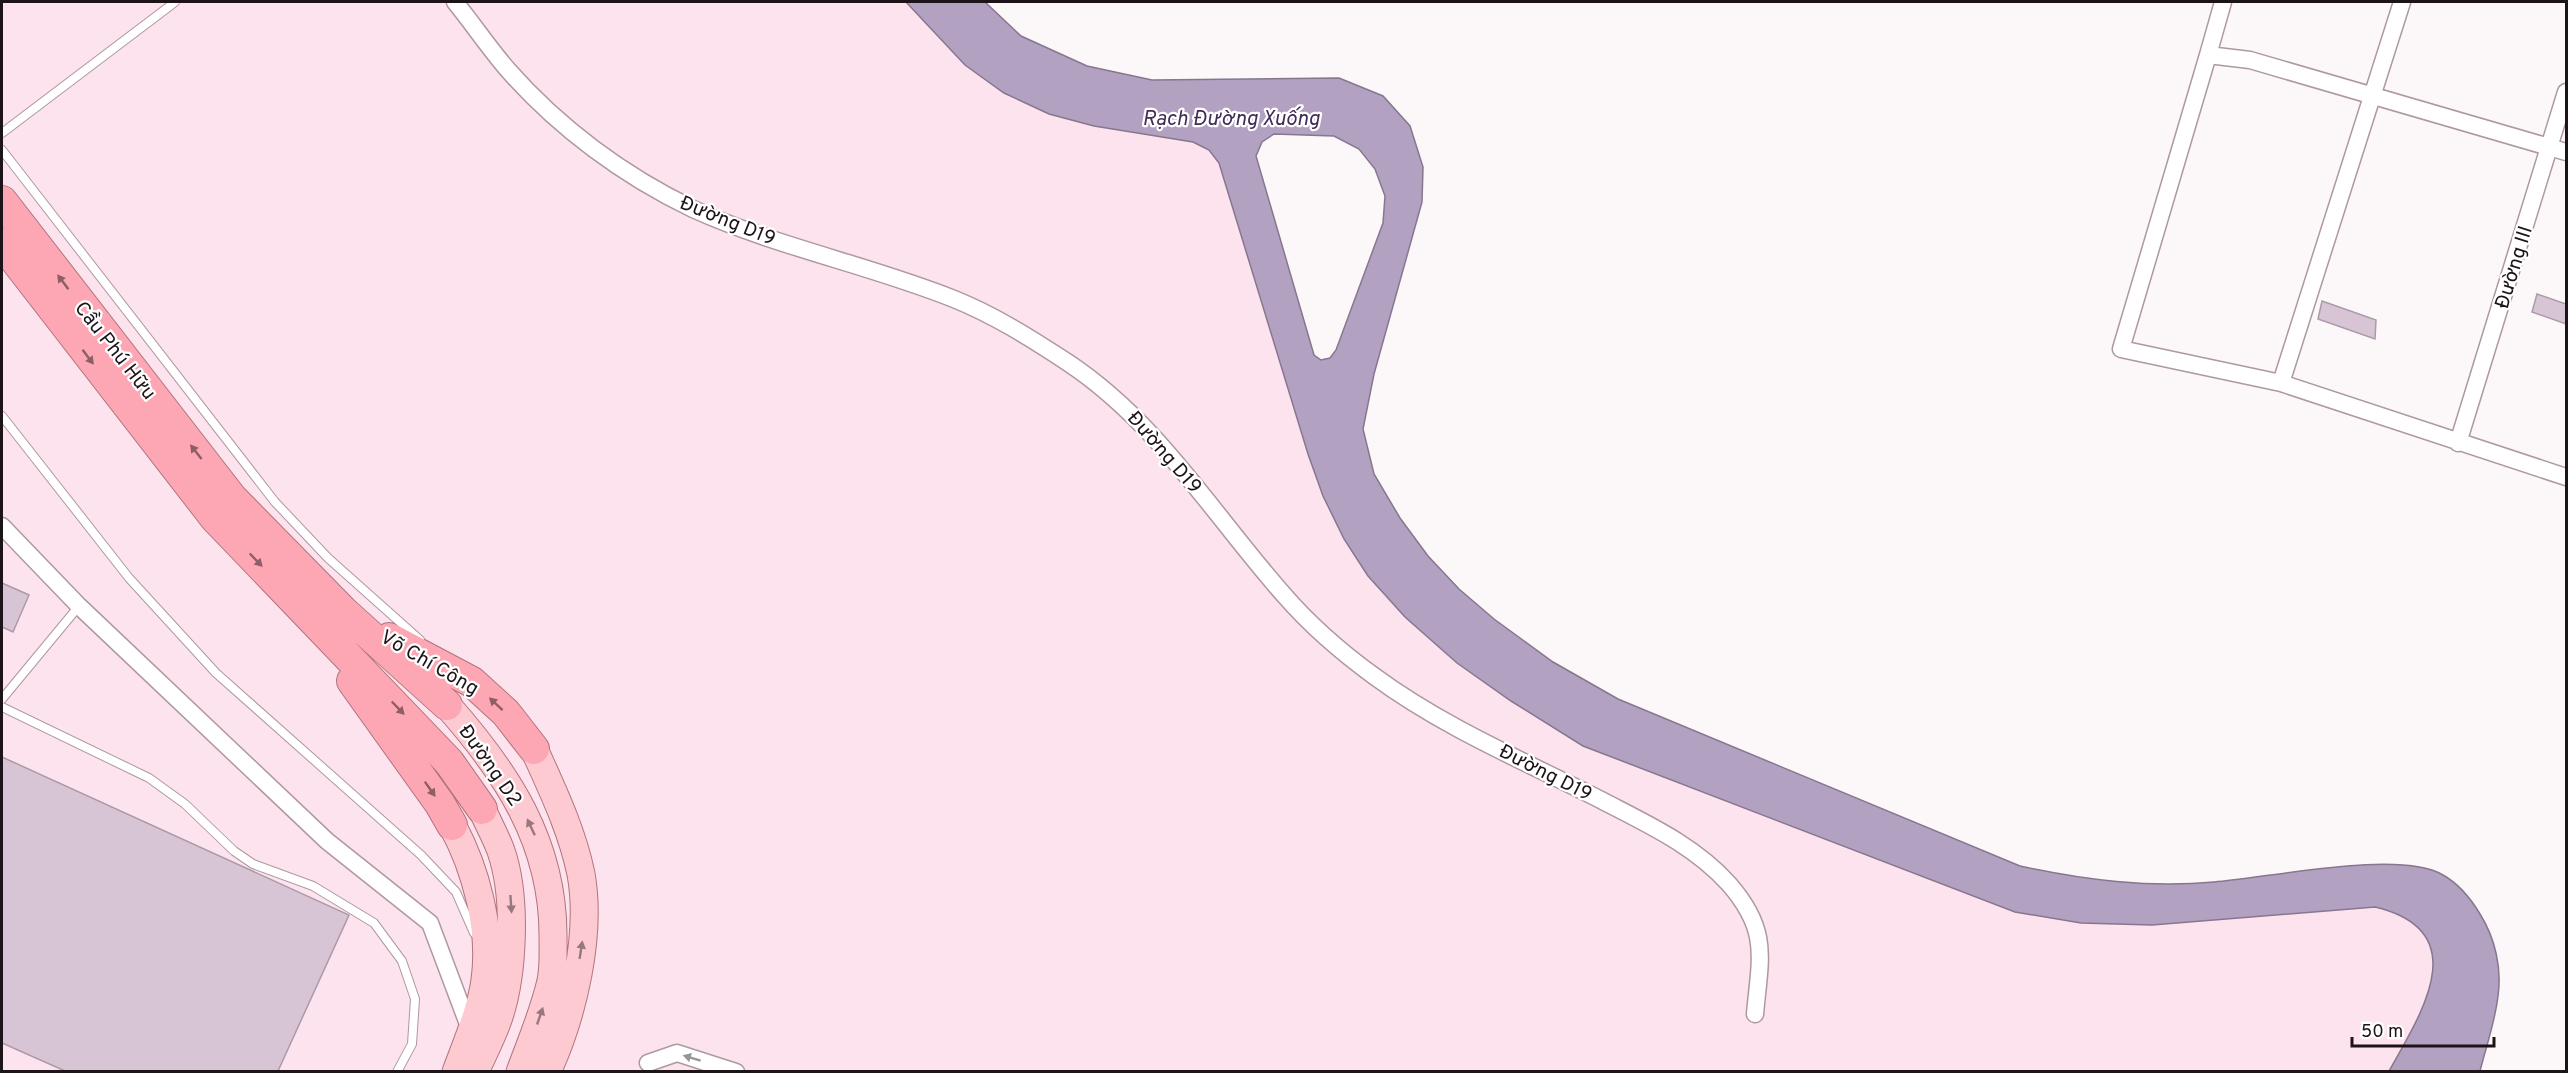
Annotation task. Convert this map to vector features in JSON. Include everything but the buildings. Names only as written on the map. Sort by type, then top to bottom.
[{"type":"highway","name":"Cầu Phú Hữu","points":[[2,201],[223,508]]},
{"type":"highway","name":"Cầu Phú Hữu","points":[[2,243],[223,508]]},
{"type":"highway","name":"Võ Chí Công","points":[[223,508],[336,623],[449,762],[482,808]]},
{"type":"highway","name":"Võ Chí Công","points":[[336,623],[444,667],[472,682],[506,713],[534,749]]},
{"type":"highway","name":"Võ Chí Công","points":[[336,623],[447,705]]},
{"type":"highway","name":"Võ Chí Công","points":[[336,623],[355,686],[440,804],[452,825]]},
{"type":"main road","name":"Đường D2","points":[[447,705],[481,744],[515,793],[537,840],[553,902],[551,979],[520,1071]]},
{"type":"main road","name":"Đường D2","points":[[534,749],[571,837],[581,875],[583,906],[584,931],[577,973],[560,1044],[547,1071]]},
{"type":"main road","name":"Đường D2","points":[[475,1071],[497,1023],[510,958],[512,926],[511,896],[501,852],[482,808]]},
{"type":"main road","points":[[452,825],[469,862],[477,890],[485,935],[485,980],[471,1032],[456,1071]]},
{"type":"street","name":"Đường D19","points":[[455,2],[507,69],[549,112],[592,148],[643,183],[693,208],[741,228],[956,300],[1009,326],[1069,363],[1118,400],[1164,448],[1284,596],[1328,640],[1376,677],[1464,731],[1669,835],[1703,858],[1732,887],[1751,915],[1761,943],[1755,1014]]},
{"type":"street","points":[[2223,2],[2121,350],[2281,382],[2566,477]]},
{"type":"street","points":[[2281,382],[2402,2]]},
{"type":"street","points":[[2208,55],[2250,60],[2558,150]]},
{"type":"street","name":"Đường III","points":[[2458,442],[2558,150],[2566,92]]},
{"type":"street","points":[[2,526],[80,606],[327,841],[430,923],[471,1032]]},
{"type":"street","points":[[660,1071],[648,1063],[677,1053],[736,1071]]},
{"type":"lane","points":[[2,133],[175,2]]},
{"type":"lane","points":[[2,150],[275,502],[328,558],[403,623],[444,667]]},
{"type":"lane","points":[[2,416],[129,578],[216,673],[421,855],[456,892],[467,912],[485,980]]},
{"type":"lane","points":[[2,699],[80,606]]},
{"type":"lane","points":[[2,707],[149,778],[185,804],[234,851],[253,864],[313,886],[374,923],[402,961],[415,999],[412,1044],[397,1071]]},
{"type":"shaded area","points":[[2,2],[906,2],[965,65],[1004,93],[1049,114],[1104,128],[1193,142],[1209,150],[1219,163],[1308,454],[1323,496],[1344,539],[1368,576],[1405,617],[1457,663],[1511,701],[1583,746],[2015,912],[2081,923],[2152,925],[2375,907],[2400,913],[2421,931],[2432,951],[2434,977],[2426,1004],[2389,1072],[2,1072]]},
{"type":"water","name":"Rạch Đường Xuống","points":[[906,2],[985,2],[1021,36],[1087,66],[1152,80],[1339,78],[1383,96],[1410,126],[1423,167],[1422,202],[1374,374],[1363,429],[1374,474],[1400,518],[1428,556],[1459,589],[1494,619],[1553,662],[1618,699],[2020,866],[2117,882],[2165,884],[2214,882],[2366,865],[2423,868],[2443,875],[2469,897],[2476,908],[2490,933],[2498,964],[2498,996],[2493,1025],[2480,1071],[2389,1071],[2415,1025],[2425,1000],[2432,977],[2432,954],[2424,935],[2406,919],[2375,907],[2152,925],[2081,923],[2015,912],[1583,746],[1511,701],[1457,663],[1405,617],[1368,576],[1344,539],[1323,496],[1308,454],[1219,163],[1209,150],[1193,142],[1094,126],[1049,114],[1004,93],[965,65]],"holes":[[[1274,134],[1334,136],[1359,149],[1375,169],[1385,196],[1383,223],[1336,350],[1330,358],[1321,360],[1314,355],[1256,156],[1262,142]]]}]
